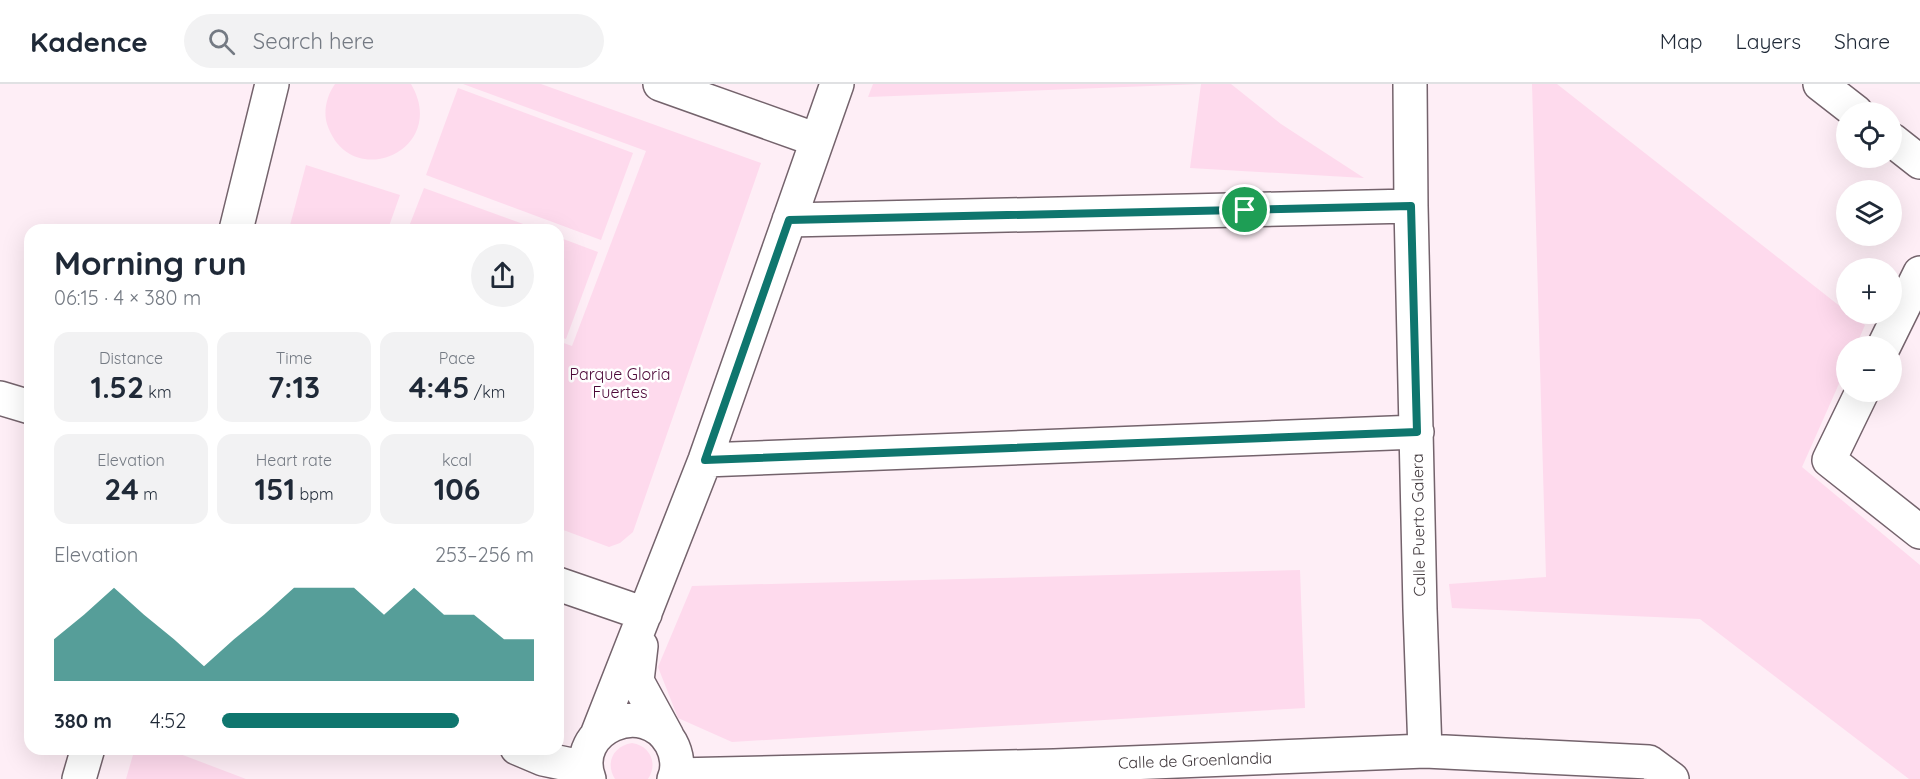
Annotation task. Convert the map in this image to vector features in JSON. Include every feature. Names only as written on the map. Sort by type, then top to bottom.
[{"type":"street","points":[[237,224],[272,84]]},
{"type":"street","points":[[660,84],[723,96],[817,140]]},
{"type":"street","points":[[534,755],[587,775],[590,746],[597,735],[705,460],[837,84]]},
{"type":"street","name":"Calle Puerto Galera","points":[[1410,84],[1420,609],[1425,751]]},
{"type":"street","points":[[1820,84],[1844,102]]},
{"type":"street","points":[[1902,148],[1920,162]]},
{"type":"street","points":[[789,220],[1411,206]]},
{"type":"street","points":[[1889,336],[1920,273]]},
{"type":"street","points":[[0,398],[24,405]]},
{"type":"street","points":[[1857,402],[1829,460],[1920,532]]},
{"type":"street","points":[[705,460],[1417,432]]},
{"type":"street","points":[[564,586],[645,614]]},
{"type":"street","points":[[645,614],[637,681],[676,755],[675,777]]},
{"type":"street","points":[[597,735],[607,726],[633,719],[658,728],[667,737]]},
{"type":"street","name":"Calle de Groenlandia","points":[[675,777],[1054,766],[1425,751],[1649,762],[1672,779]]},
{"type":"street","points":[[79,779],[86,755]]},
{"type":"green space","points":[[335,84],[411,84],[420,108],[418,128],[408,144],[392,155],[374,160],[355,157],[339,145],[327,124],[325,114],[328,98]]},
{"type":"green space","name":"Parque Gloria Fuertes","points":[[463,84],[541,84],[761,163],[633,532],[620,543],[609,547],[564,530],[564,343],[572,346],[646,151]]},
{"type":"green space","points":[[873,84],[1201,84],[868,97]]},
{"type":"green space","points":[[1201,84],[1231,84],[1281,124],[1364,178],[1190,168]]},
{"type":"green space","points":[[1532,84],[1557,84],[1836,303],[1836,324],[1865,325],[1860,336],[1836,336],[1836,390],[1802,467],[1920,565],[1920,779],[1909,779],[1700,619],[1452,608],[1449,584],[1546,577]]},
{"type":"green space","points":[[458,88],[633,153],[601,240],[564,226],[564,224],[558,224],[426,175]]},
{"type":"green space","points":[[306,165],[400,195],[390,224],[290,224]]},
{"type":"green space","points":[[424,188],[523,224],[410,224]]},
{"type":"green space","points":[[564,239],[598,252],[566,339],[564,338]]},
{"type":"green space","points":[[1300,570],[1305,708],[732,742],[678,718],[658,667],[692,586]]},
{"type":"green space","points":[[632,743],[644,748],[651,756],[651,773],[648,779],[615,779],[611,767],[613,756],[620,748]]},
{"type":"green space","points":[[133,755],[183,755],[246,779],[126,779]]},
{"type":"route","points":[[1411,206],[1417,432],[705,460],[789,220],[1245,210],[1411,206]]}]
